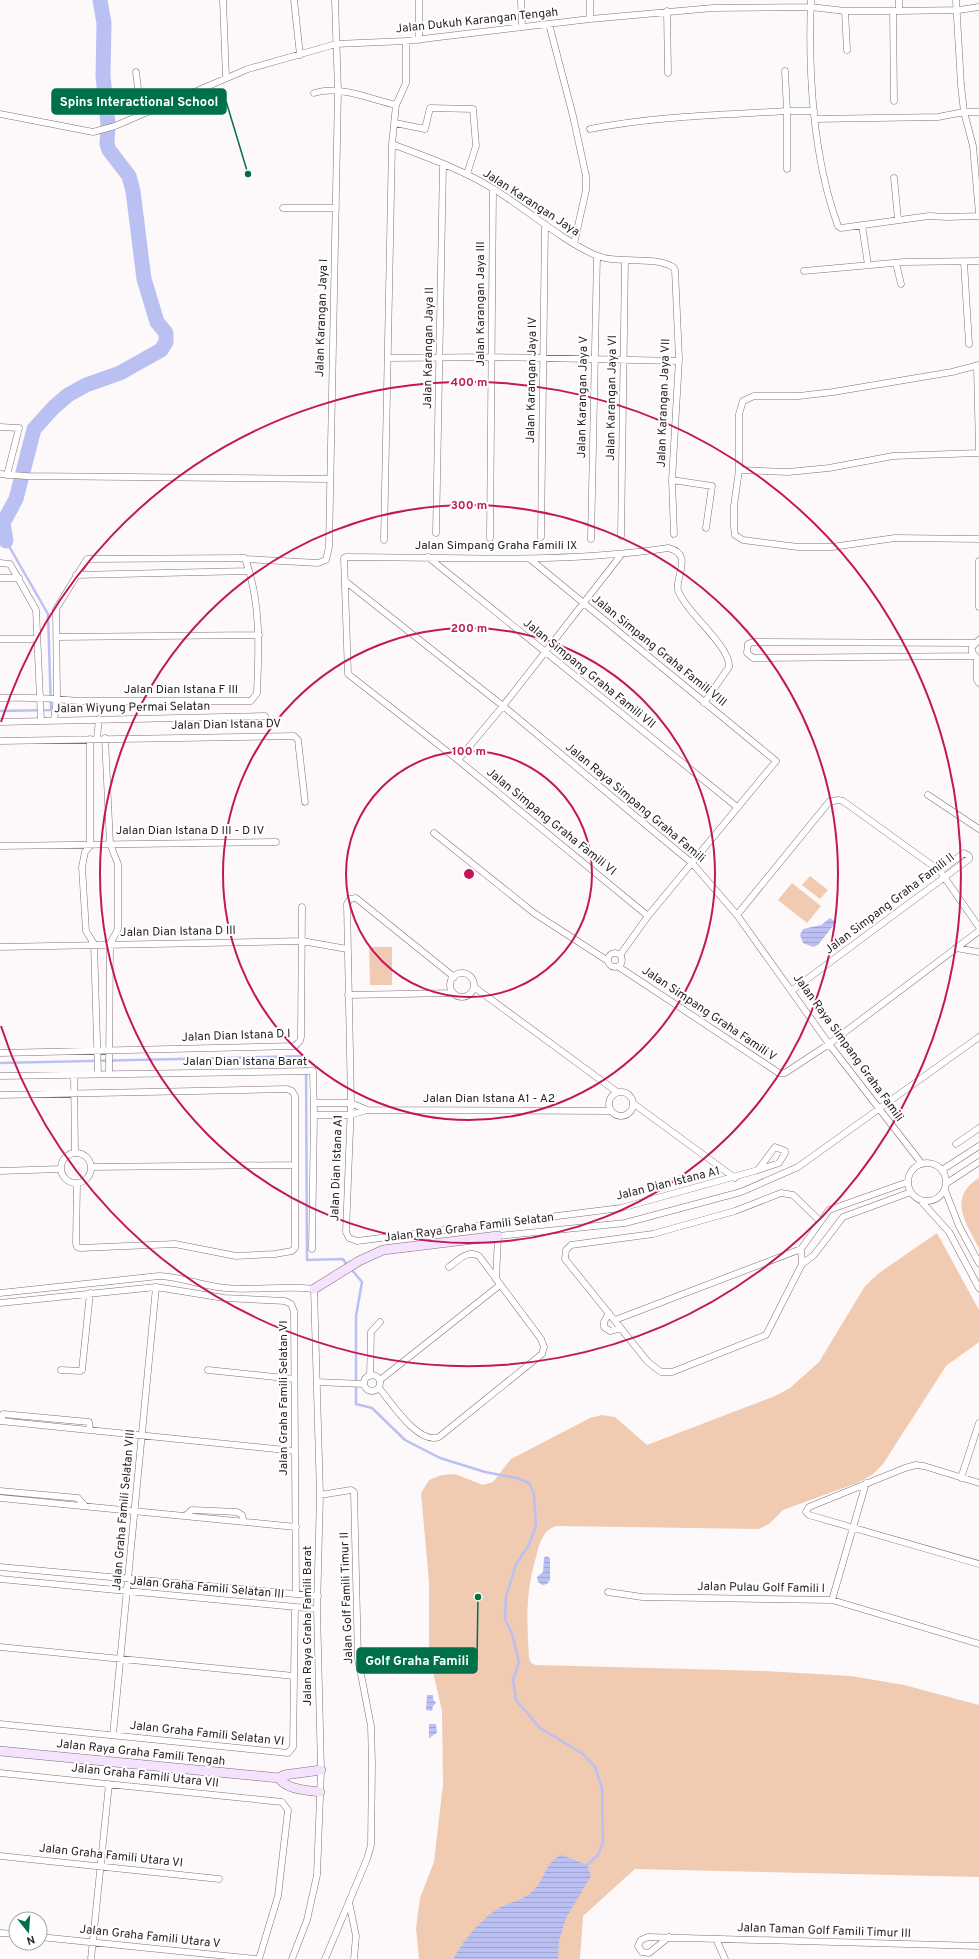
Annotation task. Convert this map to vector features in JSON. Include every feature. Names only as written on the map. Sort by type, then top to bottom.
[{"type":"street","points":[[223,0],[226,78]]},
{"type":"street","points":[[294,0],[300,55]]},
{"type":"street","name":"Jalan Karangan Jaya I","points":[[244,558],[318,563],[326,560],[329,547],[338,91],[335,0]]},
{"type":"street","points":[[419,0],[419,40]]},
{"type":"street","points":[[521,0],[522,27]]},
{"type":"street","points":[[590,0],[590,19]]},
{"type":"street","points":[[811,0],[811,67],[815,119],[825,186],[836,221],[838,226],[841,228],[898,219],[929,216],[947,217],[979,215],[972,146],[964,112],[961,85],[956,0]]},
{"type":"street","points":[[894,101],[896,11],[899,0]]},
{"type":"street","name":"Jalan Dukuh Karangan Tengah","points":[[0,114],[93,132],[115,126],[248,69],[336,44],[419,40],[667,11],[741,7],[811,7],[846,11],[896,11],[957,10],[979,7]]},
{"type":"street","points":[[667,11],[668,73]]},
{"type":"street","points":[[846,11],[846,50]]},
{"type":"street","points":[[550,24],[574,116],[587,183],[574,244]]},
{"type":"street","points":[[384,540],[392,144],[396,105],[406,83],[406,41]]},
{"type":"street","points":[[786,71],[787,169]]},
{"type":"street","points":[[136,72],[141,114]]},
{"type":"street","points":[[314,93],[325,90],[338,91],[396,105]]},
{"type":"street","points":[[395,123],[424,129],[427,127],[430,108],[473,109],[476,146],[467,174]]},
{"type":"street","points":[[590,129],[620,123],[678,118],[787,111],[814,111]]},
{"type":"street","points":[[815,119],[938,117],[964,112],[979,112]]},
{"type":"street","name":"Jalan Karangan Jaya","points":[[392,144],[467,174],[493,189],[574,244],[597,256],[625,261],[663,263]]},
{"type":"street","name":"Jalan Karangan Jaya II","points":[[436,533],[443,164]]},
{"type":"street","points":[[894,178],[898,219]]},
{"type":"street","name":"Jalan Karangan Jaya III","points":[[490,538],[493,189]]},
{"type":"street","points":[[283,208],[336,208]]},
{"type":"street","name":"Jalan Karangan Jaya IV","points":[[541,537],[545,224]]},
{"type":"street","points":[[862,224],[868,265]]},
{"type":"street","name":"Jalan Karangan Jaya V","points":[[590,539],[596,360],[597,256]]},
{"type":"street","name":"Jalan Karangan Jaya VI","points":[[621,536],[625,261]]},
{"type":"street","points":[[804,271],[841,269],[896,263],[979,261]]},
{"type":"street","points":[[964,262],[969,344]]},
{"type":"street","name":"Jalan Karangan Jaya VII","points":[[663,263],[673,266],[675,270],[679,361],[672,480],[674,534]]},
{"type":"street","points":[[896,263],[902,284]]},
{"type":"street","points":[[388,358],[544,358],[679,361]]},
{"type":"street","points":[[979,449],[978,366],[833,392],[799,396],[748,397],[743,401],[739,414],[738,470],[734,506],[734,527],[736,535],[742,540],[798,547],[832,547],[895,538],[979,539]]},
{"type":"street","points":[[0,427],[19,428],[3,475],[330,479]]},
{"type":"street","points":[[738,470],[788,472],[829,468],[893,456],[979,453]]},
{"type":"street","name":"Jalan Karangan Jaya VII","points":[[672,480],[712,486],[706,528]]},
{"type":"street","name":"Jalan Simpang Graha Famili IX","points":[[347,670],[344,559],[346,556],[428,556],[530,559],[621,555],[668,548],[675,551],[682,561],[683,568],[678,588],[679,593],[688,608],[723,650],[729,663],[729,667],[704,703]]},
{"type":"street","points":[[458,760],[503,706],[621,555]]},
{"type":"street","name":"Jalan Simpang Graha Famili VII","points":[[428,556],[737,807]]},
{"type":"street","points":[[54,720],[56,698],[56,609],[76,575],[89,559],[244,558]]},
{"type":"street","name":"Jalan Dian Istana F III","points":[[56,698],[79,701],[251,701],[257,693],[259,635],[257,604],[249,571],[244,558]]},
{"type":"street","name":"Jalan Simpang Graha Famili VIII","points":[[530,559],[704,703],[775,758],[775,762],[737,807]]},
{"type":"street","points":[[979,561],[979,607]]},
{"type":"street","points":[[0,563],[9,564],[19,578],[36,610],[41,718]]},
{"type":"street","points":[[76,575],[249,571]]},
{"type":"street","points":[[0,578],[19,578]]},
{"type":"street","name":"Jalan Raya Simpang Graha Famili","points":[[345,581],[503,706],[693,864],[737,916],[878,1110],[922,1164]]},
{"type":"street","points":[[57,637],[259,635]]},
{"type":"street","points":[[0,639],[37,638]]},
{"type":"street","points":[[977,641],[753,642],[748,644],[747,653],[753,658],[977,657]]},
{"type":"street","points":[[977,641],[972,647],[977,657],[977,680],[979,682]]},
{"type":"street","name":"Jalan Simpang Graha Famili VI","points":[[347,670],[349,675],[458,760],[648,916]]},
{"type":"street","points":[[0,698],[56,698]]},
{"type":"street","name":"Jalan Wiyung Permai Selatan","points":[[0,722],[41,718],[54,720],[265,716]]},
{"type":"street","points":[[97,738],[99,719]]},
{"type":"street","name":"Jalan Dian Istana DV","points":[[0,741],[90,738],[294,736],[298,740],[305,802]]},
{"type":"street","points":[[90,738],[90,846],[85,852],[82,867],[86,931],[94,944],[98,1072]]},
{"type":"street","name":"Jalan Dian Istana D III - D IV","points":[[105,738],[110,844],[276,842]]},
{"type":"street","points":[[928,795],[979,829]]},
{"type":"street","points":[[737,916],[829,802],[843,801],[940,872],[979,927]]},
{"type":"street","points":[[620,955],[648,916],[693,864],[737,807]]},
{"type":"street","points":[[434,833],[534,913],[608,961],[610,966],[619,967],[622,964],[623,959],[620,955]]},
{"type":"street","points":[[0,846],[90,846],[110,844]]},
{"type":"street","name":"Jalan Dian Istana D III","points":[[110,844],[118,864],[118,929],[110,944],[302,941],[347,948]]},
{"type":"street","name":"Jalan Simpang Graha Famili II","points":[[791,990],[969,859],[969,854],[964,853],[940,872]]},
{"type":"street","name":"Jalan Dian Istana A1","points":[[454,977],[356,898],[350,899],[347,904],[347,948],[351,1103],[346,1232],[350,1238],[357,1241],[621,1208],[735,1178],[779,1163],[786,1153],[785,1151],[775,1147],[758,1170]]},
{"type":"street","name":"Jalan Dian Istana D I","points":[[0,1053],[109,1052],[295,1046],[300,1041],[301,1037],[302,907]]},
{"type":"street","name":"Jalan Simpang Graha Famili V","points":[[619,967],[779,1073],[788,1072],[829,1044],[979,931]]},
{"type":"street","points":[[0,947],[110,944],[109,1072]]},
{"type":"street","points":[[956,948],[979,952]]},
{"type":"street","points":[[608,961],[612,954],[620,955]]},
{"type":"street","points":[[348,995],[453,993],[461,997],[466,997],[474,988],[474,983],[468,975],[463,974],[454,977],[451,985],[453,993]]},
{"type":"street","points":[[474,988],[617,1092],[630,1095],[634,1104],[735,1178]]},
{"type":"street","name":"Jalan Raya Graha Famili Selatan","points":[[314,1289],[359,1261],[392,1247],[624,1223],[741,1192],[798,1167],[979,1037]]},
{"type":"street","name":"Jalan Dian Istana Barat","points":[[0,1076],[74,1076],[98,1072],[313,1071],[314,1115],[312,1249]]},
{"type":"street","points":[[74,1076],[75,1153]]},
{"type":"street","points":[[0,1096],[287,1089],[292,1091],[295,1096],[295,1248],[292,1252],[236,1256],[175,1244],[80,1248],[76,1243],[77,1183]]},
{"type":"street","points":[[617,1092],[610,1098],[609,1106],[614,1114],[625,1116],[633,1109],[634,1104]]},
{"type":"street","name":"Jalan Dian Istana A1 - A2","points":[[314,1103],[351,1103],[367,1110]]},
{"type":"street","name":"Jalan Dian Istana A1 - A2","points":[[314,1115],[350,1115],[367,1110],[611,1110]]},
{"type":"street","points":[[956,1144],[979,1128]]},
{"type":"street","points":[[942,1170],[979,1146]]},
{"type":"street","points":[[75,1153],[86,1157],[91,1167],[87,1178],[77,1183],[66,1179],[61,1169],[65,1158],[75,1153]]},
{"type":"street","points":[[947,1183],[979,1162]]},
{"type":"street","points":[[921,1201],[937,1199],[945,1190],[947,1183],[942,1170],[933,1164],[922,1164],[912,1171],[908,1182],[911,1192],[949,1232],[979,1288]]},
{"type":"street","points":[[91,1167],[294,1165]]},
{"type":"street","points":[[0,1171],[61,1169]]},
{"type":"street","points":[[615,1320],[801,1250],[820,1221],[833,1208],[908,1182]]},
{"type":"street","points":[[945,1190],[959,1226],[979,1262]]},
{"type":"street","points":[[820,1221],[793,1195],[781,1193],[735,1211],[653,1234],[571,1244],[566,1250],[565,1259],[648,1362],[661,1372],[668,1373],[766,1335],[802,1264],[814,1255],[843,1217],[911,1192]]},
{"type":"street","points":[[496,1279],[498,1236]]},
{"type":"street","points":[[801,1250],[814,1255]]},
{"type":"street","points":[[801,1250],[802,1264]]},
{"type":"street","points":[[449,1267],[467,1254],[474,1253],[479,1256],[541,1339],[544,1347],[542,1354],[537,1359],[439,1437],[435,1438],[421,1435],[413,1428],[379,1388],[380,1380],[500,1285]]},
{"type":"street","points":[[0,1293],[160,1276],[176,1276],[224,1288],[247,1290],[300,1287],[314,1289]]},
{"type":"street","name":"Jalan Graha Famili Selatan VI","points":[[0,1303],[156,1287],[224,1298],[290,1302],[294,1311],[296,1594]]},
{"type":"street","name":"Jalan Graha Famili Selatan VIII","points":[[113,1735],[156,1287]]},
{"type":"street","name":"Jalan Raya Graha Famili Barat","points":[[292,1959],[307,1920],[317,1875],[321,1770],[317,1609],[320,1495],[314,1289]]},
{"type":"street","points":[[61,1370],[82,1370],[90,1293]]},
{"type":"street","points":[[609,1313],[604,1322],[604,1327],[610,1331],[622,1328]]},
{"type":"street","points":[[363,1384],[370,1376],[371,1332],[380,1322]]},
{"type":"street","points":[[208,1370],[294,1379]]},
{"type":"street","points":[[370,1376],[378,1377],[380,1380]]},
{"type":"street","points":[[317,1382],[363,1384],[366,1388],[373,1392],[379,1388]]},
{"type":"street","points":[[0,1421],[294,1451]]},
{"type":"street","points":[[961,1478],[979,1423]]},
{"type":"street","points":[[979,1482],[916,1465],[866,1483],[809,1507],[806,1512],[808,1515],[979,1564]]},
{"type":"street","points":[[832,1600],[866,1483]]},
{"type":"street","name":"Jalan Golf Famili Timur II","points":[[320,1495],[351,1490],[354,1492],[358,1659],[371,1726],[372,1764],[371,1845],[367,1860],[325,1959]]},
{"type":"street","points":[[0,1492],[78,1498],[84,1506]]},
{"type":"street","points":[[0,1498],[296,1527]]},
{"type":"street","points":[[185,1516],[192,1510],[237,1512],[242,1515],[244,1522]]},
{"type":"street","name":"Jalan Graha Famili Selatan III","points":[[0,1567],[318,1596]]},
{"type":"street","name":"Jalan Graha Famili Selatan III","points":[[0,1579],[317,1609]]},
{"type":"street","name":"Jalan Pulau Golf Famili I","points":[[608,1592],[656,1598],[832,1600],[979,1644]]},
{"type":"street","name":"Jalan Graha Famili Selatan VI","points":[[0,1724],[288,1753],[293,1747],[295,1607]]},
{"type":"street","points":[[0,1647],[294,1676]]},
{"type":"street","name":"Jalan Raya Graha Famili Tengah","points":[[0,1751],[279,1778],[284,1775],[321,1770]]},
{"type":"street","name":"Jalan Graha Famili Utara VII","points":[[0,1773],[278,1801],[286,1805],[288,1810],[278,1896],[258,1959]]},
{"type":"street","name":"Jalan Raya Graha Famili Tengah","points":[[279,1778],[283,1784],[290,1787],[320,1792]]},
{"type":"street","points":[[91,1959],[109,1784]]},
{"type":"street","name":"Jalan Graha Famili Utara VI","points":[[0,1856],[100,1865],[219,1879]]},
{"type":"street","points":[[349,1902],[356,1936],[354,1959]]},
{"type":"street","name":"Jalan Taman Golf Famili Timur III","points":[[669,1937],[649,1953],[642,1952],[638,1946],[644,1938],[669,1937],[979,1946]]},
{"type":"street","name":"Jalan Graha Famili Utara V","points":[[48,1938],[258,1959]]},
{"type":"street","points":[[716,1939],[725,1959]]},
{"type":"shaded area","points":[[810,876],[828,890],[820,899],[802,885]]},
{"type":"shaded area","points":[[792,883],[821,906],[807,923],[778,900]]},
{"type":"shaded area","points":[[369,947],[392,947],[392,985],[370,985]]},
{"type":"shaded area","points":[[979,1178],[979,1248],[965,1220],[962,1211],[962,1202],[969,1185]]},
{"type":"shaded area","points":[[937,1233],[979,1310],[979,1342],[946,1366],[883,1464],[872,1475],[857,1483],[783,1510],[769,1524],[759,1529],[556,1526],[551,1528],[540,1542],[532,1571],[528,1596],[527,1619],[529,1658],[531,1663],[536,1665],[765,1671],[851,1676],[904,1685],[979,1705],[979,1877],[635,1869],[583,1916],[580,1959],[419,1959],[416,1928],[420,1898],[434,1862],[443,1784],[442,1711],[429,1654],[429,1582],[421,1493],[429,1480],[442,1475],[455,1474],[483,1485],[493,1482],[511,1459],[590,1418],[602,1415],[615,1417],[647,1445],[775,1396],[790,1388],[819,1362],[865,1286],[879,1273]]},
{"type":"water","points":[[830,918],[836,922],[818,945],[813,947],[803,943],[800,935],[803,929],[821,925]]},
{"type":"water","points":[[546,1556],[550,1558],[550,1580],[547,1584],[542,1585],[538,1582],[537,1577],[543,1572],[544,1558]]},
{"type":"water","points":[[427,1695],[433,1695],[433,1699],[436,1703],[433,1706],[432,1711],[426,1710]]},
{"type":"water","points":[[429,1724],[436,1724],[437,1733],[429,1738]]},
{"type":"water","points":[[562,1855],[587,1865],[591,1876],[566,1918],[559,1941],[558,1959],[454,1959],[467,1938],[488,1916],[501,1907],[523,1898],[534,1890],[538,1886],[552,1861]]},
{"type":"waterway","points":[[6,541],[3,523],[16,499],[34,429],[54,407],[68,395],[86,385],[120,373],[161,350],[166,342],[166,333],[157,322],[144,279],[133,191],[129,176],[109,150],[107,144],[108,124],[103,76],[104,23],[100,0]]},
{"type":"waterway","points":[[0,711],[51,710],[48,614],[6,541]]},
{"type":"waterway","points":[[0,1063],[306,1056],[307,1260],[343,1259],[347,1265]]},
{"type":"waterway","points":[[351,1269],[362,1282],[356,1316],[356,1404],[372,1408],[405,1440],[440,1458],[485,1472],[517,1478],[529,1483],[534,1494],[536,1525],[529,1545],[516,1564],[506,1597],[505,1619],[512,1634],[519,1662],[513,1680],[516,1700],[540,1728],[583,1754],[595,1767],[602,1788],[603,1843],[598,1855],[586,1866]]},
{"type":"place","name":"Spins Interactional School","points":[[248,174]]},
{"type":"place","name":"Golf Graha Famili","points":[[478,1597]]}]
